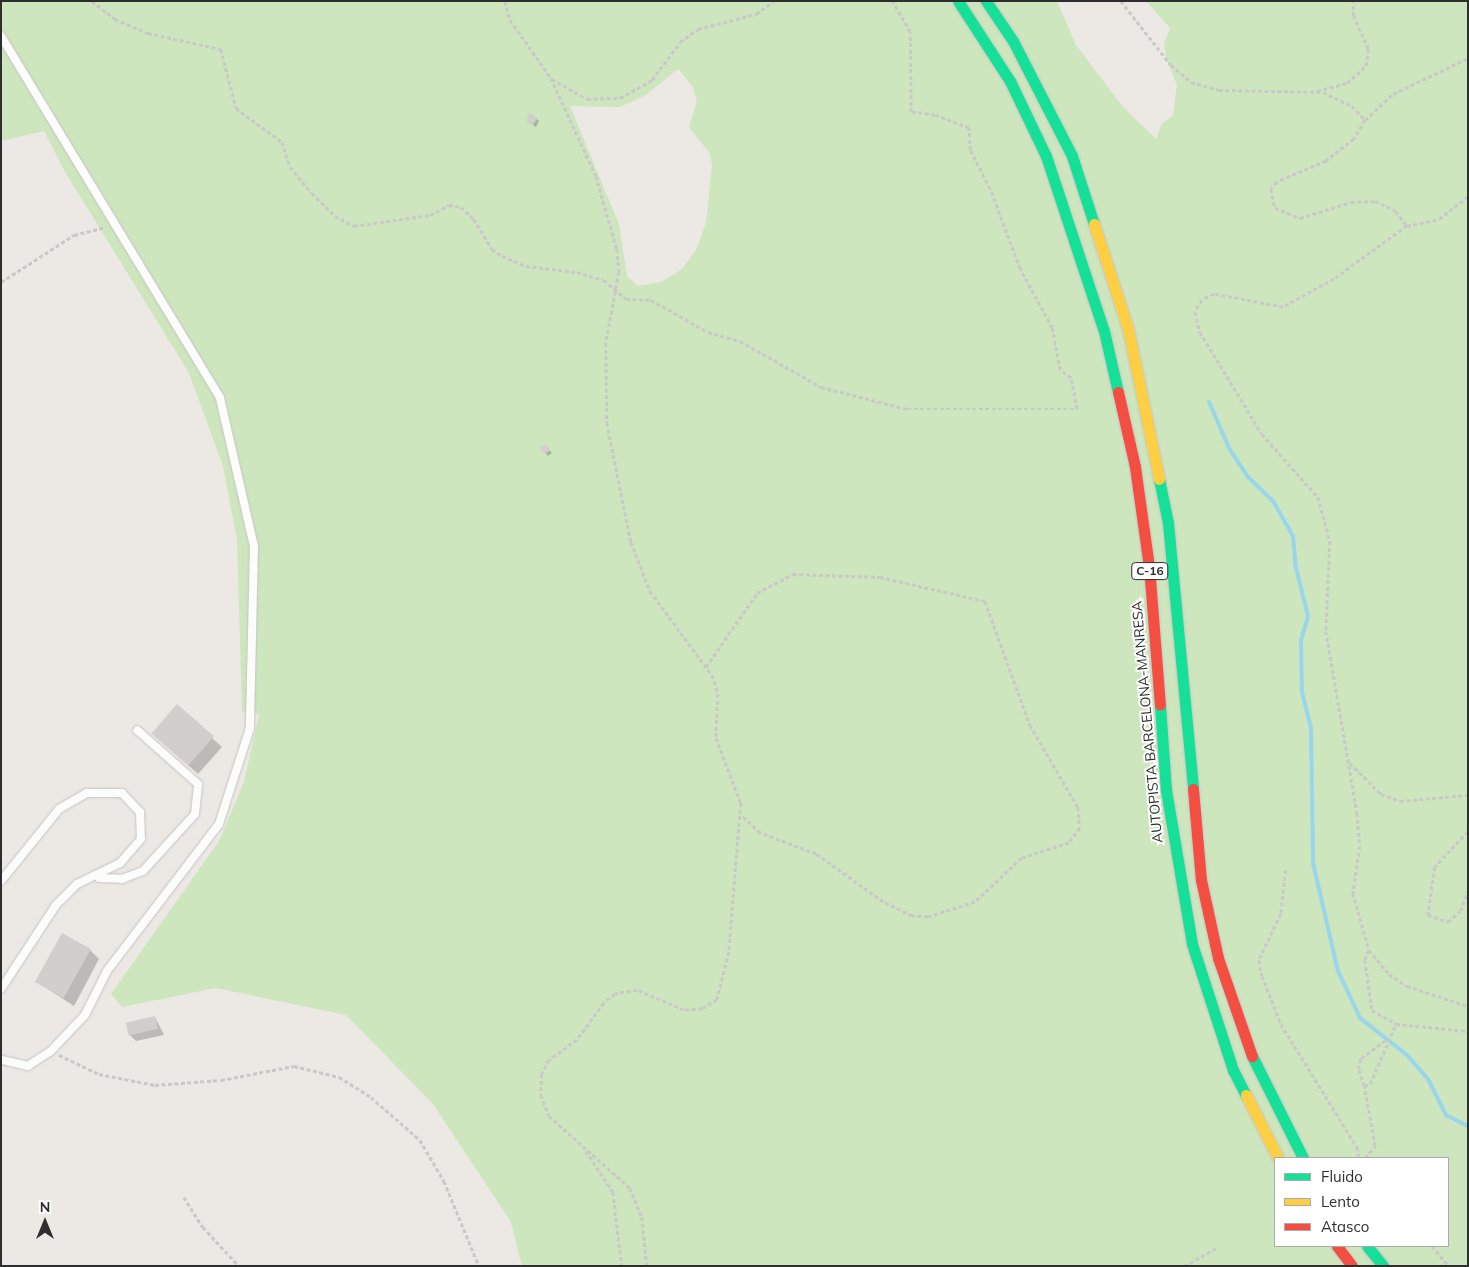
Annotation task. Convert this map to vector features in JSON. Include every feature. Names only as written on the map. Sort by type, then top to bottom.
[{"type":"highway","name":"AUTOPISTA BARCELONA-MANRESA","points":[[958,1],[1010,81],[1046,156],[1104,331],[1135,467],[1147,548],[1166,790],[1192,944],[1233,1070],[1277,1157]]},
{"type":"highway","name":"C-16","points":[[986,1],[1013,42],[1072,156],[1128,329],[1168,523],[1201,880],[1218,958],[1240,1026],[1267,1090],[1302,1157]]},
{"type":"highway","points":[[1338,1247],[1352,1266]]},
{"type":"highway","points":[[1368,1247],[1383,1266]]},
{"type":"lane","points":[[1,36],[117,224],[220,398],[254,546],[250,728],[219,824],[107,972],[85,1015],[51,1051],[28,1066],[1,1060]]},
{"type":"lane","points":[[1,990],[56,905],[77,884],[99,878],[122,879],[143,871],[195,814],[198,784],[137,730]]},
{"type":"lane","points":[[1,881],[59,809],[87,793],[122,793],[140,812],[141,839],[120,863],[99,878]]},
{"type":"path","points":[[92,1],[115,19],[148,33],[221,49],[236,108],[282,142],[290,167],[335,216],[354,226],[430,214],[449,205],[461,207],[474,219],[492,249],[502,256],[526,266],[577,272],[616,290],[626,298],[651,300],[708,332],[740,341],[797,376],[835,392],[907,409],[1077,409],[1071,378],[1060,370],[1052,328],[1020,269],[990,189],[970,150],[969,128],[936,115],[911,112],[910,32],[892,1]]},
{"type":"path","points":[[505,1],[510,20],[551,78],[596,176],[617,249],[616,290],[606,343],[607,423],[631,542],[650,591],[706,667],[718,694],[716,738],[741,815],[728,952],[717,1000],[702,1009],[684,1010],[637,990],[615,994],[604,1003],[577,1040],[549,1060],[542,1074],[540,1095],[549,1116],[630,1188],[642,1217],[647,1266]]},
{"type":"path","points":[[551,78],[587,99],[620,98],[652,80],[680,42],[698,29],[756,14],[774,1]]},
{"type":"path","points":[[1122,1],[1171,65],[1191,82],[1229,91],[1315,92],[1347,83],[1366,66],[1368,49],[1354,16],[1353,1]]},
{"type":"path","points":[[1407,226],[1396,211],[1375,201],[1351,202],[1300,218],[1275,208],[1271,189],[1276,182],[1326,161],[1354,139],[1366,120],[1393,94],[1468,58]]},
{"type":"path","points":[[1315,92],[1352,106],[1366,120]]},
{"type":"path","points":[[1468,196],[1439,219],[1407,226],[1334,279],[1283,307],[1214,294],[1202,300],[1195,312],[1200,332],[1262,434],[1318,497],[1330,541],[1326,631],[1349,762],[1360,846],[1353,892],[1369,950],[1389,974],[1407,986],[1468,1006]]},
{"type":"path","points":[[1,282],[74,235],[117,224]]},
{"type":"path","points":[[706,667],[757,593],[793,574],[880,577],[984,601],[1030,726],[1078,807],[1080,828],[1069,843],[1022,858],[975,902],[928,917],[912,916],[883,902],[816,854],[760,833],[741,815]]},
{"type":"path","points":[[1349,762],[1375,789],[1416,802],[1468,795]]},
{"type":"path","points":[[1468,832],[1435,867],[1427,899],[1428,914],[1448,922],[1460,911],[1468,891]]},
{"type":"path","points":[[1286,870],[1281,914],[1259,960],[1262,976],[1281,1024],[1357,1147],[1359,1157]]},
{"type":"path","points":[[1369,950],[1365,960],[1369,1008],[1396,1024],[1468,1031]]},
{"type":"path","points":[[1364,1086],[1370,1084],[1388,1038],[1396,1024]]},
{"type":"path","points":[[1366,1157],[1375,1146],[1364,1086],[1358,1069],[1360,1058],[1388,1038]]},
{"type":"path","points":[[51,1051],[100,1074],[135,1083],[192,1084],[294,1066],[313,1068],[347,1082],[420,1140],[444,1181],[479,1266]]},
{"type":"path","points":[[583,1147],[613,1192],[622,1266]]},
{"type":"path","points":[[184,1197],[203,1227],[239,1266]]},
{"type":"path","points":[[1184,1266],[1218,1247]]},
{"type":"path","points":[[1433,1247],[1449,1266]]},
{"type":"green space","points":[[1,1],[1057,1],[1076,45],[1123,107],[1156,139],[1162,124],[1173,115],[1177,85],[1166,58],[1164,44],[1170,28],[1146,1],[1468,1],[1468,1266],[522,1266],[511,1222],[433,1104],[346,1015],[216,988],[122,1007],[111,994],[219,841],[244,782],[259,714],[242,711],[237,540],[223,466],[189,373],[65,172],[44,131],[1,141]],"holes":[[[678,69],[693,87],[697,101],[689,127],[710,154],[712,165],[706,223],[696,250],[682,269],[661,282],[638,286],[627,276],[619,224],[570,106],[620,107],[646,95]]]},
{"type":"building","points":[[530,113],[537,118],[533,125],[526,121]]},
{"type":"building","points":[[546,444],[550,450],[545,454],[540,448]]},
{"type":"building","points":[[177,704],[214,736],[188,766],[151,733]]},
{"type":"building","points":[[62,933],[91,949],[64,998],[35,982]]},
{"type":"building","points":[[155,1016],[158,1029],[129,1035],[126,1023]]},
{"type":"waterway","points":[[1209,402],[1229,448],[1248,477],[1273,501],[1293,536],[1296,568],[1308,616],[1301,641],[1302,692],[1311,729],[1313,863],[1338,971],[1360,1018],[1407,1055],[1428,1079],[1446,1115],[1468,1126]]},
{"type":"traffic: fast","points":[[958,1],[1010,81],[1046,156],[1104,331],[1118,392]]},
{"type":"traffic: fast","points":[[986,1],[1013,41],[1072,156],[1094,224]]},
{"type":"traffic: fast","points":[[1159,479],[1168,523],[1193,789]]},
{"type":"traffic: fast","points":[[1160,705],[1166,790],[1192,944],[1233,1070],[1246,1095]]},
{"type":"traffic: fast","points":[[1252,1056],[1302,1157]]},
{"type":"traffic: fast","points":[[1368,1247],[1383,1266]]},
{"type":"traffic: slow","points":[[1094,224],[1128,329],[1159,479]]},
{"type":"traffic: slow","points":[[1246,1095],[1277,1157]]},
{"type":"traffic: jam","points":[[1118,392],[1135,467],[1149,566],[1160,705]]},
{"type":"traffic: jam","points":[[1193,789],[1201,880],[1218,958],[1252,1056]]},
{"type":"traffic: jam","points":[[1338,1247],[1352,1266]]}]
